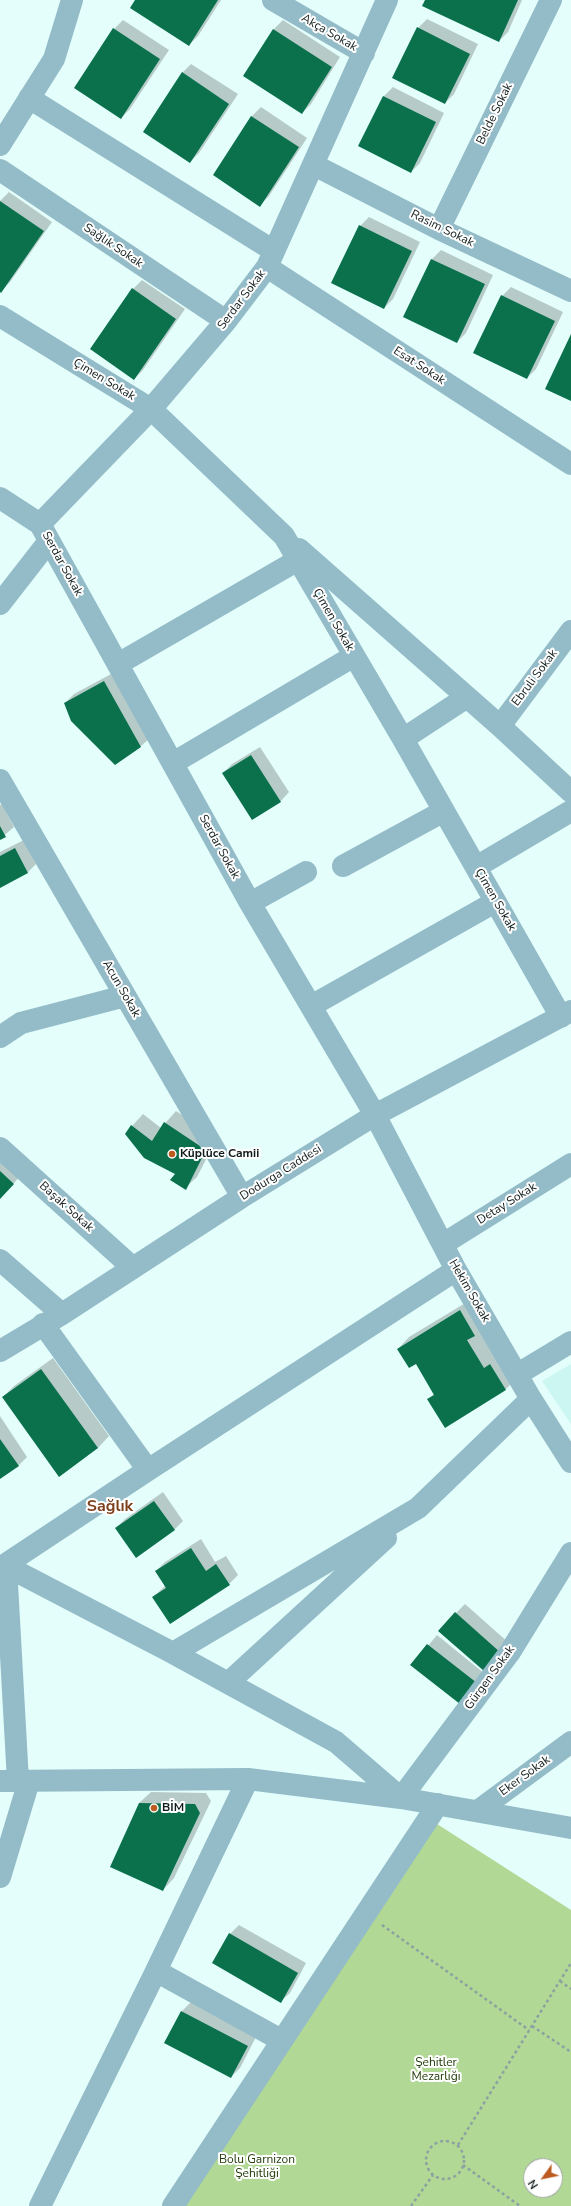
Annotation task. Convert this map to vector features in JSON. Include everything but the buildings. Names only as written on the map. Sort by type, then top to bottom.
[{"type":"street","points":[[0,145],[54,59],[72,0]]},
{"type":"street","name":"Akça Sokak","points":[[273,0],[364,54]]},
{"type":"street","name":"Serdar Sokak","points":[[375,1115],[250,903],[45,533],[226,322],[271,259],[387,0]]},
{"type":"street","name":"Belde Sokak","points":[[439,229],[552,0]]},
{"type":"street","name":"Esat Sokak","points":[[29,98],[271,259],[571,464]]},
{"type":"street","name":"Rasim Sokak","points":[[314,165],[439,229],[571,291]]},
{"type":"street","name":"Sağlık Sokak","points":[[0,170],[226,322]]},
{"type":"street","name":"Çimen Sokak","points":[[0,316],[151,409],[284,536],[403,739],[495,902],[566,1014]]},
{"type":"street","points":[[0,498],[45,533],[0,604]]},
{"type":"street","points":[[284,536],[500,726],[571,792]]},
{"type":"street","points":[[118,664],[298,560]]},
{"type":"street","name":"Ebruli Sokak","points":[[500,726],[571,631]]},
{"type":"street","points":[[173,763],[354,656]]},
{"type":"street","points":[[403,739],[467,697]]},
{"type":"street","name":"Acun Sokak","points":[[0,780],[242,1197]]},
{"type":"street","points":[[343,866],[444,811]]},
{"type":"street","points":[[476,867],[571,811]]},
{"type":"street","points":[[250,903],[306,872]]},
{"type":"street","points":[[311,1006],[495,902]]},
{"type":"street","points":[[3,1030],[21,1023],[125,996]]},
{"type":"street","name":"Dodurga Caddesi","points":[[0,1351],[62,1314],[132,1267],[242,1197],[375,1115],[566,1014]]},
{"type":"street","name":"Hekim Sokak","points":[[375,1115],[456,1270],[518,1374],[531,1399],[571,1462]]},
{"type":"street","name":"Başak Sokak","points":[[0,1148],[132,1267]]},
{"type":"street","name":"Detay Sokak","points":[[443,1244],[571,1164]]},
{"type":"street","points":[[0,1260],[62,1314]]},
{"type":"street","points":[[3,1567],[148,1470],[456,1270]]},
{"type":"street","points":[[43,1324],[148,1470]]},
{"type":"street","points":[[518,1374],[571,1342]]},
{"type":"street","points":[[230,1682],[418,1508],[531,1399]]},
{"type":"street","points":[[173,1653],[418,1508]]},
{"type":"street","name":"Gürgen Sokak","points":[[401,1798],[510,1652],[571,1553]]},
{"type":"street","points":[[3,1567],[230,1682],[336,1742],[401,1798]]},
{"type":"street","points":[[0,1878],[16,1781],[3,1567]]},
{"type":"street","name":"Eker Sokak","points":[[479,1810],[571,1742]]},
{"type":"street","points":[[16,1781],[248,1779],[401,1798],[479,1810],[571,1828]]},
{"type":"street","points":[[40,2206],[156,1971],[248,1779]]},
{"type":"street","points":[[173,2206],[438,1804]]},
{"type":"street","points":[[156,1971],[281,2040]]},
{"type":"path","points":[[365,1913],[529,2030]]},
{"type":"path","points":[[458,2145],[571,1963]]},
{"type":"path","points":[[560,1981],[571,1989]]},
{"type":"path","points":[[532,2026],[571,2052]]},
{"type":"path","points":[[446,2140],[458,2145],[464,2156],[463,2165],[458,2173],[453,2177],[440,2178],[433,2175],[426,2166],[425,2160],[430,2148],[440,2141],[446,2140]]},
{"type":"path","points":[[463,2165],[520,2206]]},
{"type":"path","points":[[412,2206],[433,2175]]},
{"type":"shaded area","points":[[571,1364],[571,1424],[542,1381]]},
{"type":"green space","name":"Şehitler Mezarlığı","points":[[437,1824],[571,1910],[571,2206],[183,2206]]},
{"type":"place","name":"Küplüce Camii","points":[[172,1154]]},
{"type":"place","name":"BİM","points":[[154,1808]]},
{"type":"district","name":"Sağlık","points":[[110,1507]]},
{"type":"park label","name":"Bolu Garnizon Şehitliği","points":[[257,2167]]}]
